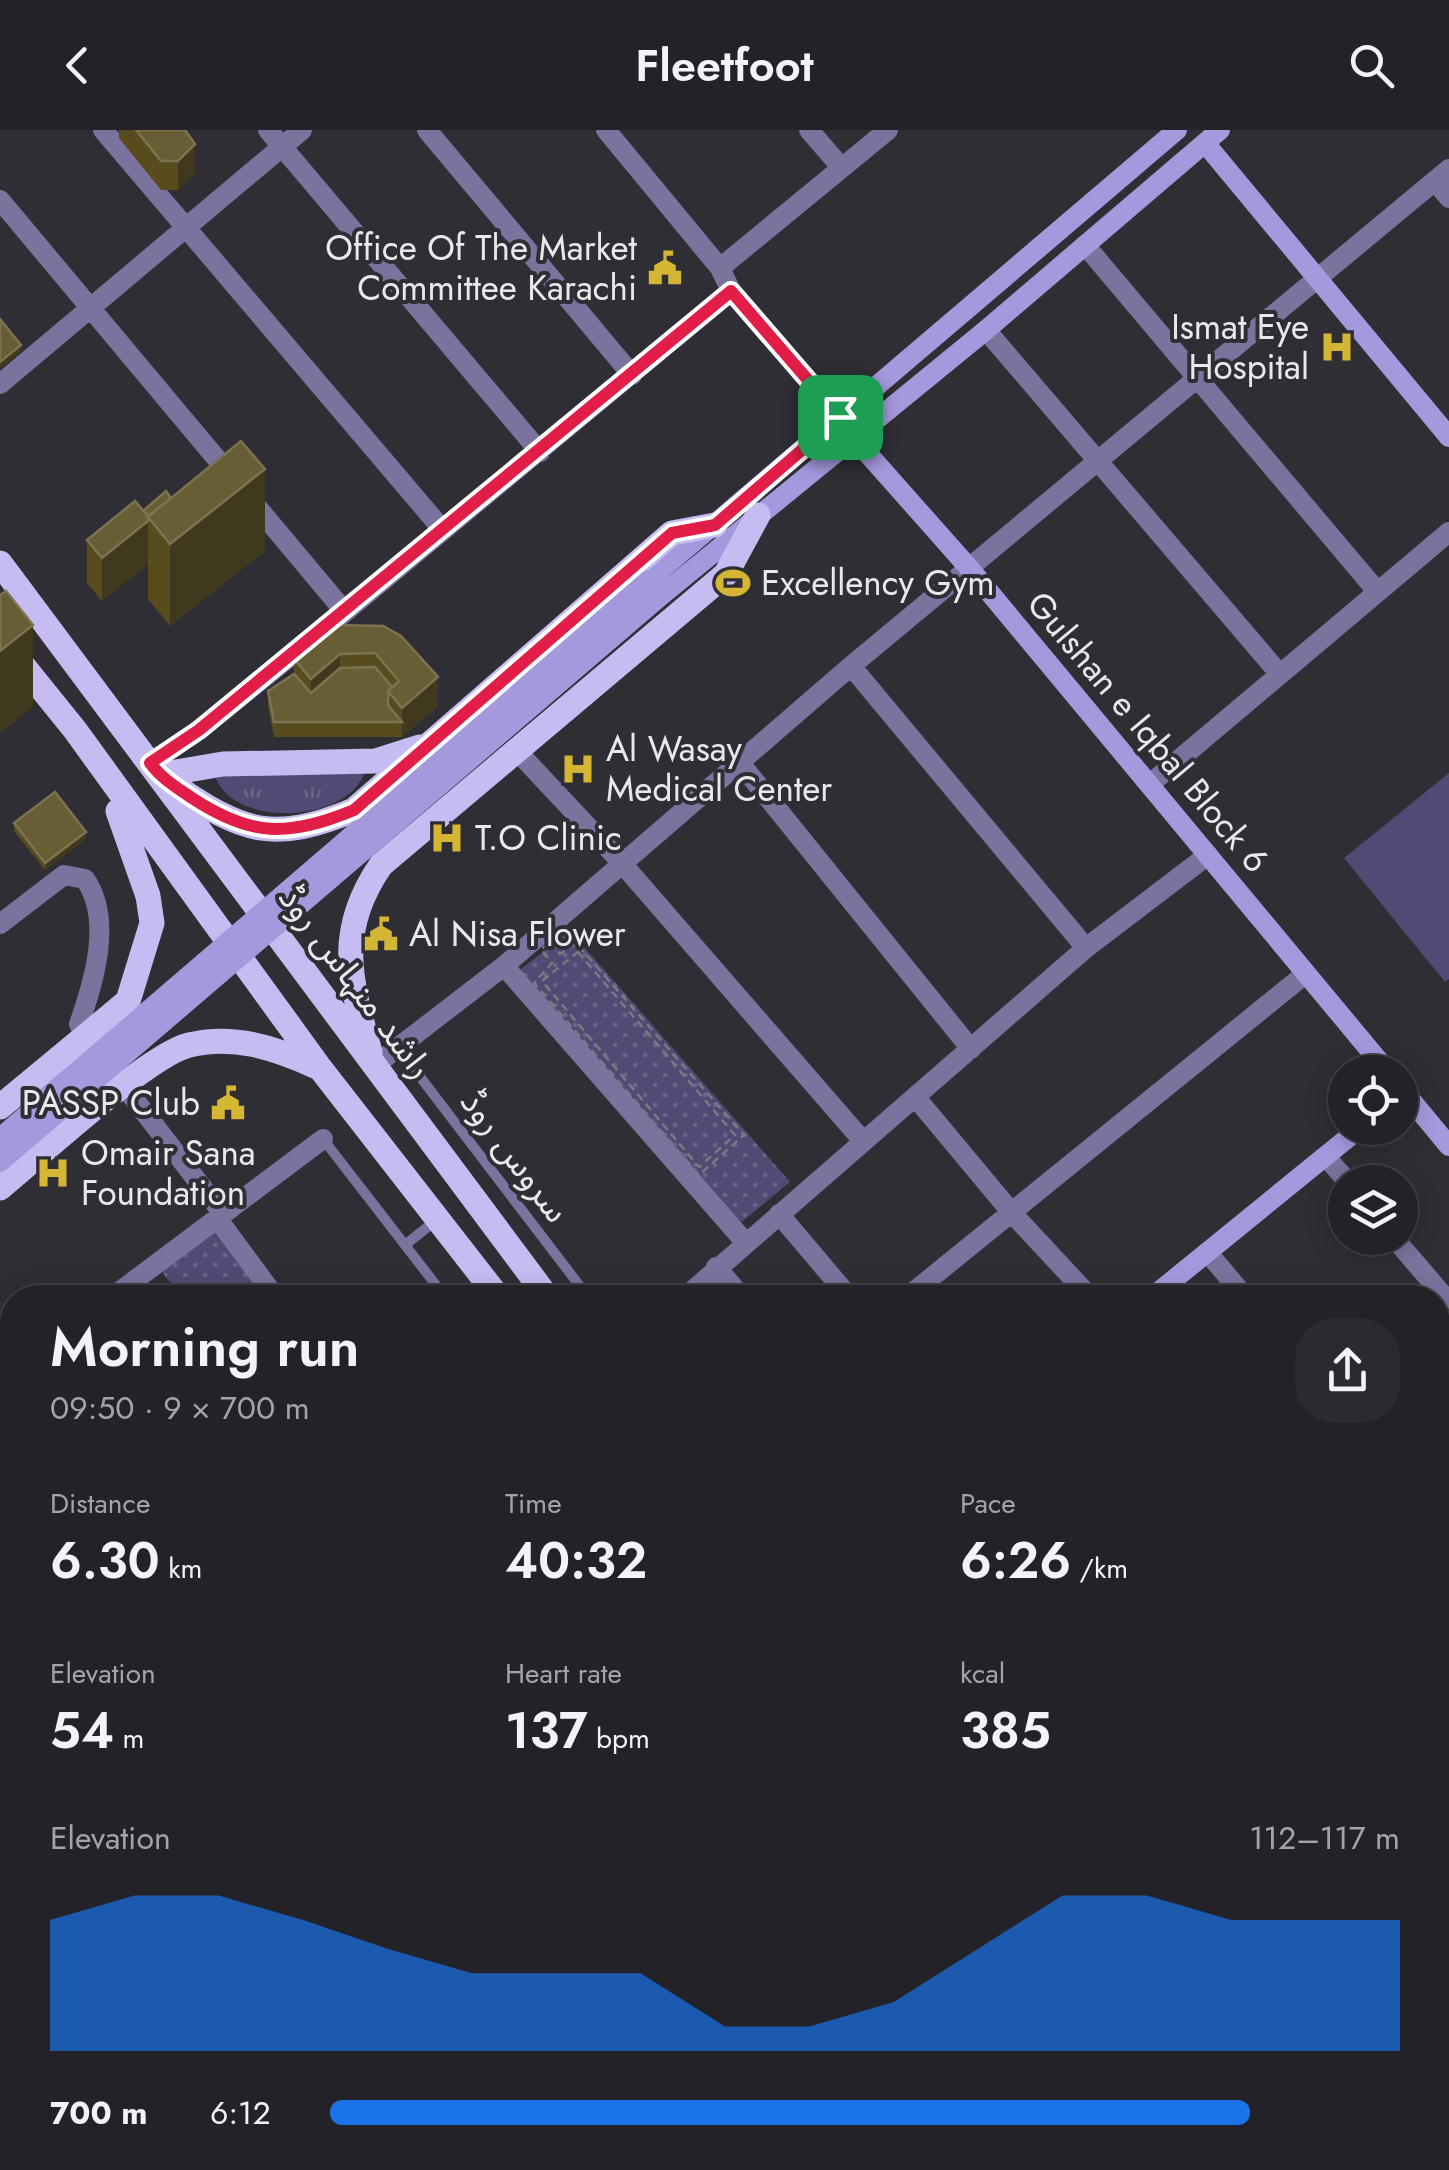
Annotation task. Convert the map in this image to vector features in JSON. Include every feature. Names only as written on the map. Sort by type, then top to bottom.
[{"type":"main road","points":[[0,1162],[656,587],[715,525],[1177,130]]},
{"type":"main road","points":[[0,1138],[656,587],[758,515],[854,438],[1213,136],[1317,277],[1449,437]]},
{"type":"main road","name":"Gulshan e Iqbal Block 6","points":[[854,438],[970,569],[1373,1055]]},
{"type":"main road","points":[[374,1066],[349,961],[356,908],[381,865],[726,574],[758,515]]},
{"type":"main road","points":[[154,769],[230,822],[273,831],[311,828],[354,810],[672,533],[715,525]]},
{"type":"main road","name":"راشد منہاس روڈ","points":[[0,563],[538,1285]]},
{"type":"main road","points":[[0,637],[320,1068],[490,1285]]},
{"type":"main road","points":[[154,769],[376,761],[434,742]]},
{"type":"main road","points":[[0,1106],[128,1002],[152,923],[148,896],[104,774]]},
{"type":"main road","points":[[0,1188],[125,1085],[186,1045],[234,1040],[281,1050],[320,1068]]},
{"type":"main road","points":[[1418,1110],[1449,1146]]},
{"type":"main road","points":[[1168,1285],[1340,1145]]},
{"type":"street","points":[[102,130],[442,529]]},
{"type":"street","points":[[268,130],[540,452]]},
{"type":"street","points":[[0,384],[302,130]]},
{"type":"street","points":[[427,130],[632,375]]},
{"type":"street","points":[[606,130],[720,268],[731,291],[840,417]]},
{"type":"street","points":[[809,130],[840,167]]},
{"type":"street","points":[[720,268],[888,130]]},
{"type":"street","points":[[374,1066],[504,966],[851,666],[1442,175],[1449,198]]},
{"type":"street","points":[[0,200],[345,612]]},
{"type":"street","points":[[1084,244],[1376,590]]},
{"type":"street","points":[[154,769],[731,291]]},
{"type":"street","points":[[986,330],[1278,672]]},
{"type":"street","points":[[1150,784],[1278,672],[1449,532]]},
{"type":"street","points":[[851,666],[1086,948]]},
{"type":"street","points":[[517,751],[620,862],[864,1141]]},
{"type":"street","points":[[740,763],[970,1049]]},
{"type":"street","points":[[697,1285],[917,1099],[1086,948],[1208,854]]},
{"type":"street","points":[[0,924],[64,875],[85,879],[95,892],[96,971],[79,1024],[84,1037],[125,1085],[267,1285]]},
{"type":"street","points":[[504,966],[745,1242]]},
{"type":"street","points":[[922,1285],[1304,974]]},
{"type":"street","points":[[917,1099],[1012,1213],[1079,1285]]},
{"type":"street","points":[[128,1285],[323,1139]]},
{"type":"street","points":[[1326,1157],[1333,1165]]},
{"type":"street","points":[[779,1214],[839,1285]]},
{"type":"street","points":[[1209,1254],[1235,1285]]},
{"type":"street","points":[[1409,1255],[1434,1285]]},
{"type":"street","points":[[716,1267],[732,1285]]},
{"type":"lane","name":"سروس روڈ","points":[[398,1048],[579,1285]]},
{"type":"lane","points":[[323,1139],[436,1285]]},
{"type":"lane","points":[[405,1244],[440,1217]]},
{"type":"path","points":[[552,963],[534,983],[699,1175],[744,1135],[576,944],[560,954],[550,942],[541,949],[552,963],[556,970]]},
{"type":"path","points":[[578,952],[735,1136],[699,1167],[542,981],[556,970],[578,952]]},
{"type":"green space","points":[[220,771],[365,771],[355,788],[338,801],[293,813],[246,806],[228,795],[216,779]]},
{"type":"green space","points":[[1449,773],[1449,979],[1445,982],[1344,858]]},
{"type":"green space","points":[[570,931],[790,1182],[739,1224],[517,972]]},
{"type":"green space","points":[[217,1218],[267,1285],[172,1285],[156,1264]]},
{"type":"building","points":[[136,130],[185,130],[195,144],[178,161],[161,161]]},
{"type":"building","points":[[0,319],[21,345],[0,362]]},
{"type":"building","points":[[241,441],[265,469],[170,544],[148,517]]},
{"type":"building","points":[[166,491],[171,498],[148,516],[143,511]]},
{"type":"building","points":[[135,501],[148,521],[102,558],[87,540]]},
{"type":"building","points":[[6,591],[33,625],[0,651],[0,595]]},
{"type":"building","points":[[333,625],[383,626],[401,636],[438,677],[402,708],[388,691],[399,681],[375,653],[340,654],[311,679],[294,659]]},
{"type":"building","points":[[375,667],[392,687],[388,691],[388,705],[402,722],[274,722],[268,691],[294,674],[311,693],[340,668]]},
{"type":"building","points":[[55,792],[86,832],[45,863],[14,823]]},
{"type":"place","name":"Office Of The Market Committee Karachi","points":[[665,268]]},
{"type":"place","name":"Ismat Eye Hospital","points":[[1337,347]]},
{"type":"place","name":"Excellency Gym","points":[[733,583]]},
{"type":"place","name":"Al Wasay Medical Center","points":[[578,769]]},
{"type":"place","name":"T.O Clinic","points":[[447,838]]},
{"type":"place","name":"Al Nisa Flower","points":[[381,934]]},
{"type":"place","name":"PASSP Club","points":[[228,1103]]},
{"type":"place","name":"Omair Sana Foundation","points":[[53,1173]]},
{"type":"route","points":[[731,291],[840,417],[715,525],[672,533],[354,810],[311,828],[273,831],[230,822],[158,775],[150,763],[199,730],[345,612],[731,291]]}]
